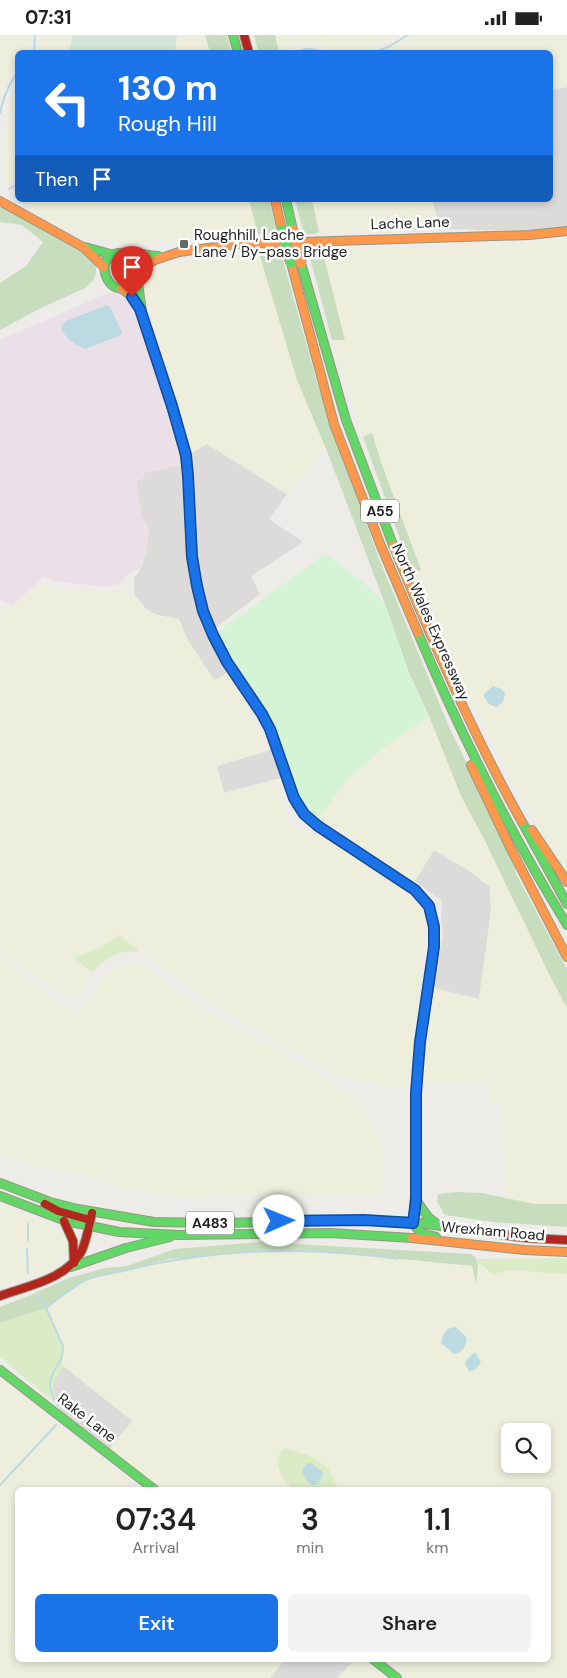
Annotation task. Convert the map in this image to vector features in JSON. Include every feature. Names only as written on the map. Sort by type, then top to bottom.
[{"type":"main road","points":[[233,35],[237,50]]},
{"type":"main road","points":[[244,35],[248,50]]},
{"type":"main road","points":[[1,201],[83,247],[104,267]]},
{"type":"main road","name":"North Wales Expressway","points":[[275,202],[282,229],[296,263],[349,430],[430,637],[498,779],[567,904]]},
{"type":"main road","name":"North Wales Expressway","points":[[286,202],[293,230],[296,263],[334,424],[381,546],[435,673],[493,793],[546,891],[567,925]]},
{"type":"main road","name":"Lache Lane","points":[[138,274],[144,265],[165,256],[222,245],[528,235],[567,231]]},
{"type":"main road","points":[[83,247],[114,255]]},
{"type":"main road","points":[[140,309],[132,297],[121,288],[108,282],[104,274],[104,267],[109,257],[125,253],[135,260],[138,274],[140,309],[184,448],[197,586],[203,611],[213,635],[227,662],[270,729],[294,798],[304,814],[318,826],[415,890],[429,906],[434,927],[434,947],[420,1042],[416,1093],[416,1200],[413,1223],[422,1233],[453,1242]]},
{"type":"main road","name":"Lache Lane","points":[[125,253],[165,256]]},
{"type":"main road","points":[[121,288],[131,285],[138,274]]},
{"type":"main road","points":[[435,673],[468,757],[511,849],[567,957]]},
{"type":"main road","points":[[484,750],[532,830],[567,882]]},
{"type":"main road","name":"A483","points":[[0,1183],[90,1220]]},
{"type":"main road","name":"A483","points":[[0,1196],[64,1221],[90,1220]]},
{"type":"main road","points":[[416,1200],[432,1222],[442,1228]]},
{"type":"main road","points":[[71,1266],[82,1251],[90,1220]]},
{"type":"main road","name":"Wrexham Road","points":[[90,1220],[184,1224],[364,1220],[413,1223],[527,1238],[567,1239]]},
{"type":"main road","name":"Wrexham Road","points":[[90,1220],[139,1234],[179,1235],[280,1232],[453,1242],[567,1252]]},
{"type":"main road","points":[[64,1221],[75,1247],[71,1266]]},
{"type":"main road","points":[[0,1296],[48,1279],[71,1266],[126,1248],[179,1235]]},
{"type":"main road","name":"Rake Lane","points":[[0,1370],[150,1487]]},
{"type":"main road","points":[[377,1662],[397,1678]]},
{"type":"shaded area","points":[[73,35],[177,35],[175,50],[69,50]]},
{"type":"shaded area","points":[[567,87],[567,227],[541,231],[440,229],[433,202],[553,202],[553,90]]},
{"type":"shaded area","points":[[118,292],[128,297],[134,306],[182,465],[144,473],[144,478],[136,481],[142,517],[149,528],[147,550],[138,570],[127,574],[120,584],[106,587],[54,581],[44,577],[12,605],[0,600],[0,340],[108,293]]},
{"type":"shaded area","points":[[207,444],[287,494],[269,519],[303,542],[251,576],[260,594],[214,629],[216,633],[210,637],[227,673],[214,680],[186,637],[179,619],[157,615],[146,609],[134,594],[134,578],[139,572],[147,550],[149,528],[142,518],[136,481],[144,478],[144,473],[190,463],[190,454]]},
{"type":"shaded area","points":[[272,749],[281,778],[224,793],[217,766]]},
{"type":"shaded area","points":[[434,850],[468,870],[490,887],[491,911],[479,999],[434,988],[443,934],[441,920],[442,901],[415,881]]},
{"type":"shaded area","points":[[63,1366],[133,1421],[109,1450],[57,1412],[60,1407],[54,1393],[53,1384]]},
{"type":"shaded area","points":[[282,1662],[353,1662],[340,1678],[270,1678]]},
{"type":"green space","points":[[0,35],[31,35],[32,47],[30,50],[15,50],[15,70],[0,96]]},
{"type":"green space","points":[[41,35],[205,35],[209,50],[43,50]]},
{"type":"green space","points":[[205,35],[227,35],[231,50],[209,50]]},
{"type":"green space","points":[[254,35],[275,35],[279,50],[258,50]]},
{"type":"green space","points":[[275,35],[400,35],[368,50],[332,50],[317,43],[302,44],[285,50],[279,50]]},
{"type":"green space","points":[[415,35],[567,35],[567,87],[553,90],[553,50],[385,50]]},
{"type":"green space","points":[[15,93],[15,179],[4,186],[2,150],[9,110]]},
{"type":"green space","points":[[25,202],[250,202],[258,234],[163,242],[125,243],[91,238],[50,222],[28,209]]},
{"type":"green space","points":[[250,202],[270,202],[278,235],[258,234]]},
{"type":"green space","points":[[296,202],[312,202],[319,232],[304,234]]},
{"type":"green space","points":[[312,202],[433,202],[440,229],[319,232]]},
{"type":"green space","points":[[3,206],[79,248],[96,265],[96,274],[93,281],[85,288],[39,309],[0,330],[0,283],[26,266],[43,242],[22,225],[0,222],[0,208]]},
{"type":"green space","points":[[567,240],[567,872],[525,803],[463,687],[412,572],[421,570],[372,433],[363,437],[332,340],[345,340],[322,250],[441,247]]},
{"type":"green space","points":[[279,246],[317,382],[379,559],[450,729],[513,859],[516,874],[567,969],[567,1008],[461,796],[429,716],[409,673],[327,451],[297,380],[259,253],[268,247]]},
{"type":"green space","points":[[308,250],[322,250],[345,340],[332,340]]},
{"type":"green space","points":[[246,252],[259,253],[297,379],[326,448],[287,494],[207,444],[190,454],[190,442],[145,297],[144,282],[147,271],[159,266]]},
{"type":"green space","points":[[372,433],[421,570],[412,572],[363,437]]},
{"type":"green space","points":[[325,554],[365,584],[385,604],[409,673],[429,716],[386,746],[347,779],[318,820],[302,805],[294,789],[273,726],[262,706],[230,660],[216,633]]},
{"type":"green space","points":[[41,583],[56,589],[134,594],[146,609],[157,615],[179,619],[186,637],[214,680],[227,673],[255,720],[267,751],[217,766],[224,793],[277,779],[291,827],[320,836],[398,887],[415,902],[424,916],[425,931],[409,1085],[391,1087],[336,1076],[221,1010],[119,935],[101,947],[75,957],[92,972],[74,996],[63,996],[0,950],[0,618]]},
{"type":"green space","points":[[429,716],[461,796],[567,1008],[567,1204],[535,1204],[507,1199],[502,1102],[489,1103],[488,1082],[422,1085],[432,988],[479,999],[491,911],[490,887],[468,870],[434,850],[413,884],[318,820],[347,779],[386,746]]},
{"type":"green space","points":[[119,935],[140,952],[132,951],[114,955],[92,972],[74,958],[101,947]]},
{"type":"green space","points":[[0,958],[77,1015],[103,977],[115,969],[128,964],[138,963],[201,1008],[245,1031],[329,1080],[348,1094],[366,1114],[380,1139],[383,1160],[384,1196],[181,1197],[118,1187],[87,1177],[26,1164],[0,1153]]},
{"type":"green space","points":[[456,1192],[481,1193],[535,1204],[567,1204],[567,1227],[493,1222],[445,1215],[437,1202],[438,1194]]},
{"type":"green space","points":[[0,1206],[32,1218],[62,1233],[70,1241],[69,1250],[55,1267],[0,1287]]},
{"type":"green space","points":[[260,1242],[471,1254],[477,1260],[478,1272],[476,1284],[472,1266],[300,1251],[239,1253],[169,1259],[85,1280],[47,1308],[37,1292],[69,1278],[105,1268],[127,1266],[175,1249]]},
{"type":"green space","points":[[300,1251],[472,1266],[476,1283],[478,1262],[493,1274],[510,1270],[567,1274],[567,1678],[411,1678],[390,1662],[551,1662],[551,1487],[158,1487],[109,1450],[132,1421],[63,1366],[63,1346],[46,1308],[85,1280],[169,1259],[239,1253]]},
{"type":"green space","points":[[567,1258],[567,1274],[510,1270],[493,1274],[478,1262],[477,1259]]},
{"type":"green space","points":[[36,1293],[46,1308],[0,1323],[0,1307]]},
{"type":"green space","points":[[46,1308],[63,1346],[63,1366],[53,1384],[54,1393],[60,1407],[0,1357],[0,1323]]},
{"type":"green space","points":[[0,1379],[56,1425],[131,1480],[125,1487],[15,1487],[15,1635],[11,1640],[15,1643],[15,1662],[282,1662],[270,1678],[0,1678]]},
{"type":"green space","points":[[284,1448],[311,1456],[328,1468],[338,1487],[291,1487],[279,1470],[278,1459]]},
{"type":"green space","points":[[352,1662],[365,1662],[385,1678],[337,1678]]},
{"type":"water","points":[[107,305],[110,307],[122,332],[121,335],[85,349],[78,346],[65,335],[61,328],[66,321]]},
{"type":"water","points":[[493,686],[505,693],[503,702],[497,707],[488,703],[483,695]]},
{"type":"water","points":[[456,1327],[467,1338],[463,1349],[454,1354],[441,1343],[447,1329]]},
{"type":"water","points":[[475,1352],[481,1362],[477,1368],[470,1372],[465,1364],[467,1359]]},
{"type":"water","points":[[311,1463],[323,1472],[320,1480],[313,1485],[306,1480],[302,1471],[306,1464]]},
{"type":"waterway","points":[[34,50],[35,35]]},
{"type":"waterway","points":[[380,50],[408,35]]},
{"type":"waterway","points":[[304,50],[317,50]]},
{"type":"waterway","points":[[0,113],[6,92],[15,76]]},
{"type":"waterway","points":[[9,189],[15,186]]},
{"type":"waterway","points":[[28,1224],[28,1240]]},
{"type":"waterway","points":[[27,1249],[28,1273]]},
{"type":"waterway","points":[[46,1308],[77,1285],[90,1278],[156,1263],[190,1258],[260,1251],[295,1251],[329,1252],[398,1259]]},
{"type":"waterway","points":[[36,1293],[46,1308],[63,1346],[60,1362],[53,1373],[50,1386],[58,1406]]},
{"type":"waterway","points":[[0,1485],[56,1425]]},
{"type":"traffic: fast","points":[[233,35],[237,50]]},
{"type":"traffic: fast","points":[[286,202],[293,230]]},
{"type":"traffic: fast","points":[[282,230],[291,263]]},
{"type":"traffic: fast","points":[[85,247],[114,255]]},
{"type":"traffic: fast","points":[[125,254],[136,265],[137,275],[136,279],[127,287],[119,288],[112,285],[107,279],[105,263],[110,257],[119,253],[158,256]]},
{"type":"traffic: fast","points":[[301,263],[346,420],[393,545]]},
{"type":"traffic: fast","points":[[137,276],[143,319],[183,443],[189,485],[192,549],[198,593]]},
{"type":"traffic: fast","points":[[418,633],[451,708],[487,782],[567,925]]},
{"type":"traffic: fast","points":[[522,822],[567,904]]},
{"type":"traffic: fast","points":[[370,860],[403,881],[419,894],[429,907],[433,921],[433,955],[418,1060],[414,1224],[420,1232],[436,1237]]},
{"type":"traffic: fast","points":[[0,1183],[50,1202],[78,1209],[154,1222],[216,1223],[363,1220],[413,1222],[476,1231]]},
{"type":"traffic: fast","points":[[0,1196],[66,1221],[119,1232],[179,1235],[330,1233],[412,1238]]},
{"type":"traffic: fast","points":[[416,1200],[428,1217],[437,1224]]},
{"type":"traffic: fast","points":[[71,1267],[126,1248],[170,1237]]},
{"type":"traffic: fast","points":[[0,1370],[151,1487]]},
{"type":"traffic: fast","points":[[377,1662],[397,1678]]},
{"type":"traffic: slow","points":[[0,201],[83,247],[104,267]]},
{"type":"traffic: slow","points":[[275,202],[282,230]]},
{"type":"traffic: slow","points":[[293,230],[301,263]]},
{"type":"traffic: slow","points":[[138,271],[155,260],[179,252],[238,244],[529,235],[567,231]]},
{"type":"traffic: slow","points":[[291,263],[334,424],[381,546],[418,633]]},
{"type":"traffic: slow","points":[[121,288],[132,297],[139,308]]},
{"type":"traffic: slow","points":[[393,545],[453,685],[486,754],[522,822]]},
{"type":"traffic: slow","points":[[198,593],[203,612],[217,645],[267,723],[297,805],[321,829],[370,860]]},
{"type":"traffic: slow","points":[[471,765],[511,849],[567,957]]},
{"type":"traffic: slow","points":[[532,830],[567,882]]},
{"type":"traffic: slow","points":[[412,1238],[525,1250],[567,1252]]},
{"type":"traffic: jam","points":[[244,35],[248,50]]},
{"type":"traffic: jam","points":[[45,1204],[58,1211],[90,1220]]},
{"type":"traffic: jam","points":[[0,1296],[57,1275],[76,1260],[87,1237],[92,1213]]},
{"type":"traffic: jam","points":[[64,1221],[73,1241],[74,1263]]},
{"type":"traffic: jam","points":[[476,1231],[527,1238],[567,1240]]},
{"type":"place","name":"Roughhill, Lache Lane / By-pass Bridge","points":[[184,244]]},
{"type":"route","points":[[132,297],[140,309],[186,455],[192,557],[203,611],[213,635],[234,674],[262,714],[270,729],[294,798],[304,814],[318,826],[415,890],[429,906],[434,927],[434,947],[420,1042],[416,1093],[416,1200],[413,1223],[364,1220],[279,1221]]}]
